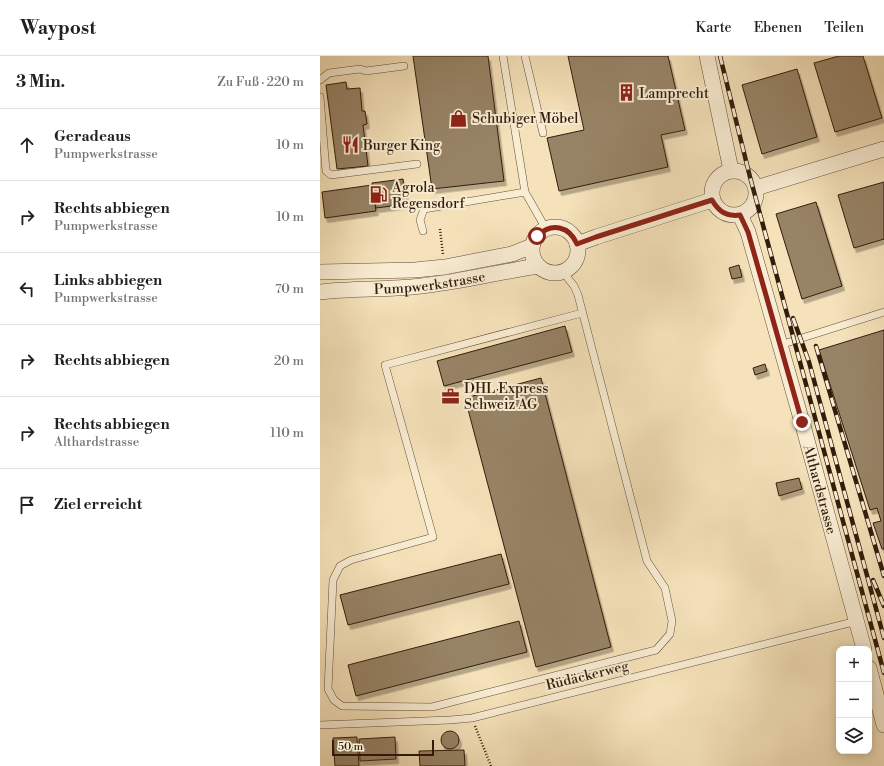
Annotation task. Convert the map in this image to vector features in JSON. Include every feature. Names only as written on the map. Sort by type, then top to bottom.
[{"type":"street","points":[[707,56],[731,170]]},
{"type":"street","points":[[756,188],[884,149]]},
{"type":"street","points":[[731,170],[744,173],[750,177],[756,188],[756,198],[754,204],[746,212],[740,215],[733,216],[720,211],[712,200],[712,187],[714,181],[724,172],[731,170]]},
{"type":"street","points":[[577,244],[712,200]]},
{"type":"street","name":"Althardstrasse","points":[[740,215],[748,232],[863,646]]},
{"type":"street","points":[[553,227],[561,228],[574,237],[577,244],[578,253],[576,261],[563,272],[550,273],[543,270],[538,266],[533,257],[532,246],[537,236],[546,229],[553,227]]},
{"type":"street","name":"Pumpwerkstrasse","points":[[320,272],[415,270],[445,267],[512,254],[532,246]]},
{"type":"street","name":"Pumpwerkstrasse","points":[[320,292],[419,287],[538,266]]},
{"type":"street","points":[[872,679],[884,725]]},
{"type":"lane","points":[[503,56],[524,192],[546,229]]},
{"type":"lane","points":[[525,56],[543,133]]},
{"type":"lane","points":[[320,80],[329,73],[360,69],[366,71],[404,66]]},
{"type":"lane","points":[[320,97],[326,172],[328,174],[331,175],[417,164]]},
{"type":"lane","points":[[423,232],[420,220],[424,210],[524,192]]},
{"type":"lane","points":[[563,272],[574,286],[582,313],[647,561],[665,588],[672,621],[670,634],[656,650],[432,707],[342,706],[334,700],[328,688],[333,580],[340,566],[351,560],[433,537],[385,365],[582,313]]},
{"type":"lane","points":[[779,345],[884,312]]},
{"type":"lane","name":"Rüdäckerweg","points":[[320,724],[472,718],[857,621]]},
{"type":"path","points":[[440,229],[444,258]]},
{"type":"path","points":[[472,718],[491,766]]},
{"type":"building","name":"Schubiger Möbel","points":[[413,56],[488,56],[504,181],[432,189]]},
{"type":"building","name":"Lamprecht","points":[[568,56],[668,56],[685,130],[661,135],[668,167],[559,191],[547,138],[584,130]]},
{"type":"building","points":[[839,56],[863,56],[882,118],[835,132],[814,63]]},
{"type":"building","points":[[797,69],[817,137],[762,154],[742,85]]},
{"type":"building","name":"Burger King","points":[[346,82],[347,89],[360,88],[362,111],[365,111],[367,124],[363,125],[368,166],[337,169],[326,85]]},
{"type":"building","points":[[403,179],[407,204],[376,208],[372,183]]},
{"type":"building","points":[[884,182],[884,239],[854,248],[838,195]]},
{"type":"building","points":[[372,185],[376,211],[325,218],[322,192]]},
{"type":"building","points":[[816,202],[842,286],[802,299],[776,214]]},
{"type":"building","points":[[739,265],[742,277],[732,279],[729,268]]},
{"type":"building","points":[[565,326],[572,352],[444,386],[437,361]]},
{"type":"building","points":[[884,330],[884,549],[882,549],[873,523],[881,521],[877,508],[870,510],[819,350]]},
{"type":"building","points":[[765,364],[767,371],[755,375],[753,368]]},
{"type":"building","points":[[541,378],[611,647],[536,667],[465,398]]},
{"type":"building","points":[[799,478],[802,489],[779,496],[776,483]]},
{"type":"building","points":[[501,554],[509,584],[348,625],[340,595]]},
{"type":"building","points":[[519,621],[527,652],[356,696],[348,665]]},
{"type":"building","points":[[450,731],[456,734],[459,740],[456,746],[450,749],[444,746],[441,740],[444,734]]},
{"type":"building","points":[[357,737],[359,766],[335,766],[333,738]]},
{"type":"building","points":[[395,737],[396,759],[360,761],[359,739]]},
{"type":"building","points":[[464,750],[465,766],[420,766],[419,751]]},
{"type":"railway","points":[[720,56],[750,177],[884,673]]},
{"type":"railway","points":[[793,318],[809,362],[884,638]]},
{"type":"railway","points":[[816,346],[884,576]]},
{"type":"railway","points":[[873,580],[884,606]]},
{"type":"place","name":"Lamprecht","points":[[626,93]]},
{"type":"place","name":"Schubiger Möbel","points":[[459,118]]},
{"type":"place","name":"Burger King","points":[[350,145]]},
{"type":"place","name":"Agrola Regensdorf","points":[[379,195]]},
{"type":"place","name":"DHL Express Schweiz AG","points":[[451,396]]},
{"type":"route","points":[[537,236],[546,229],[553,227],[561,228],[574,237],[577,244],[712,200],[720,211],[733,216],[740,215],[748,232],[802,422]]}]
